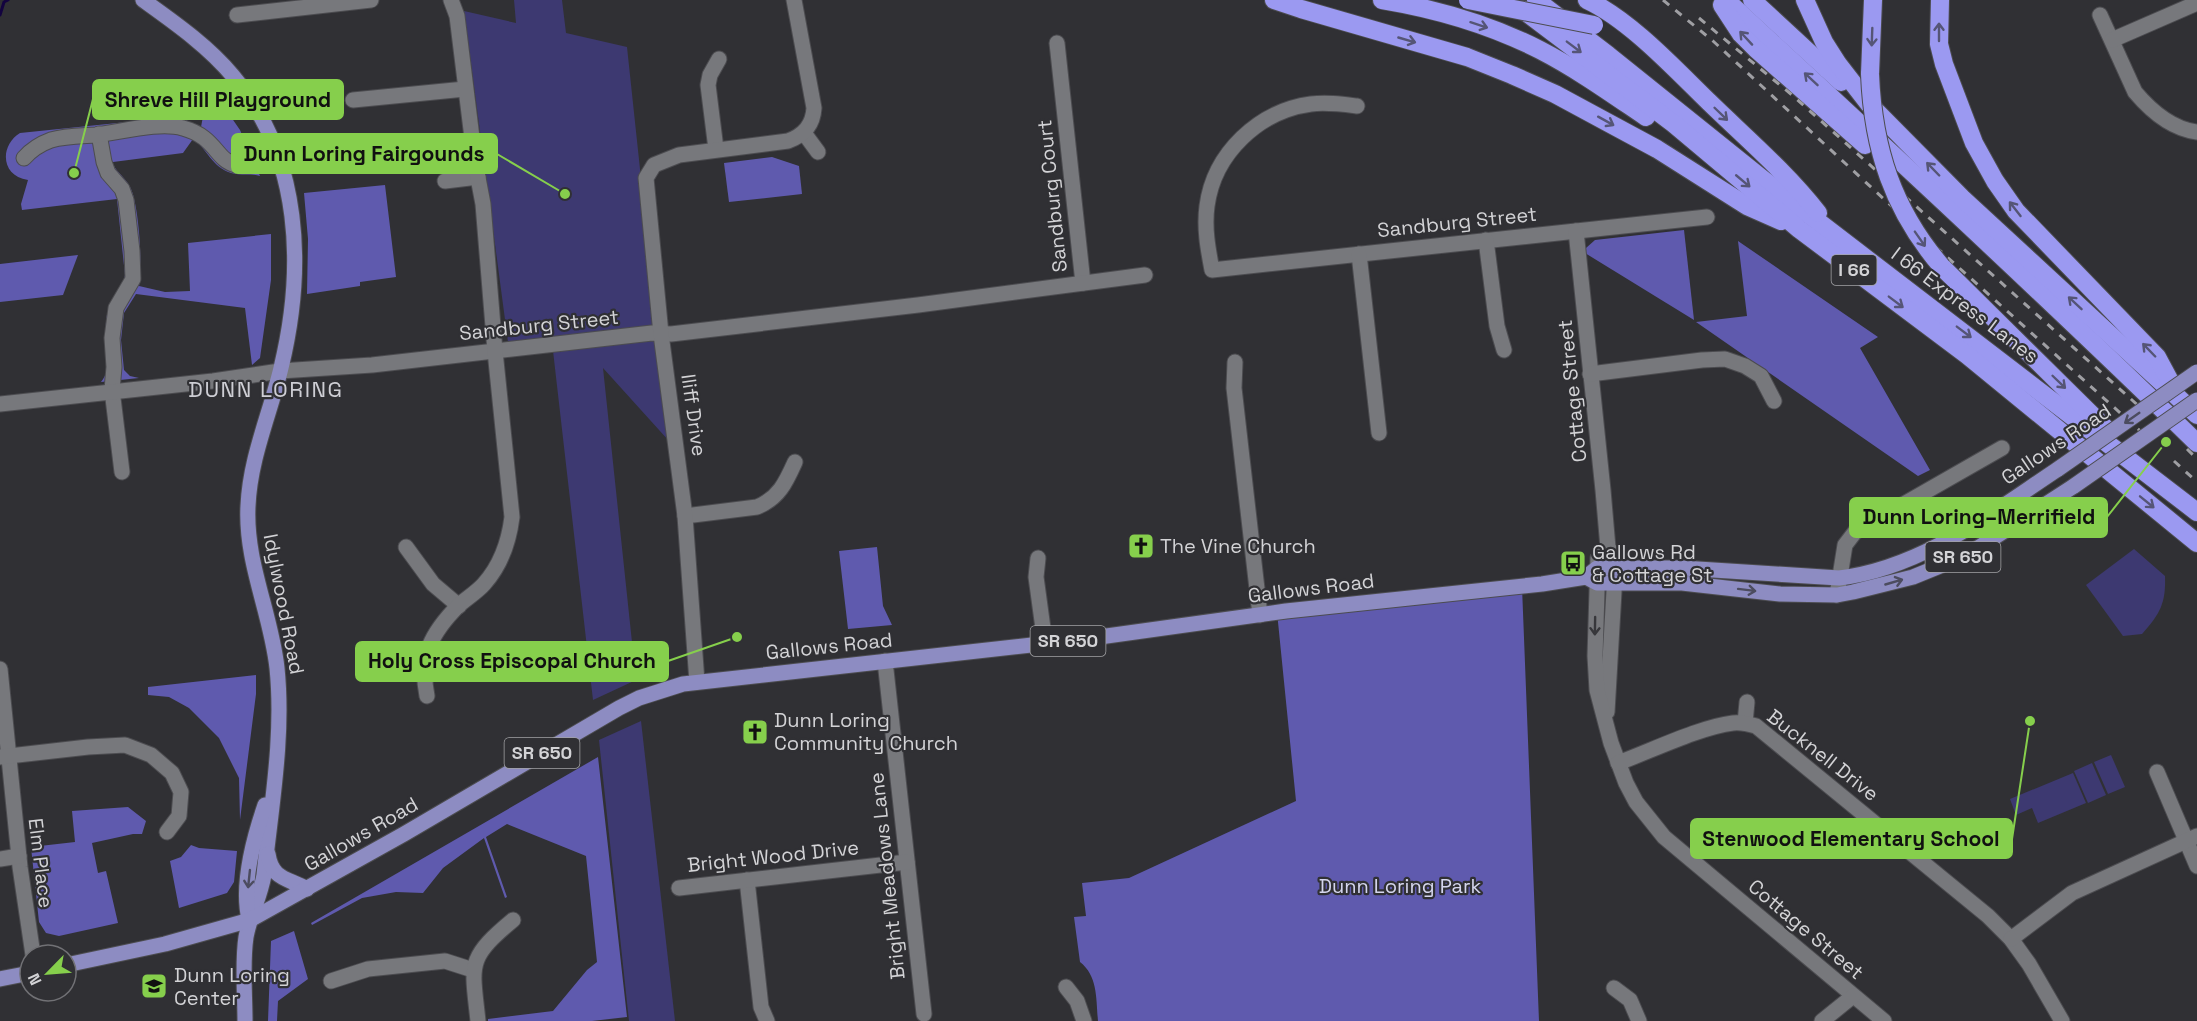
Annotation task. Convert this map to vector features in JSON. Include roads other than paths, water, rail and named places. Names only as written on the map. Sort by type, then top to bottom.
[{"type":"highway","points":[[1274,0],[1467,57],[1555,94],[1657,149],[1747,206],[1799,229]]},
{"type":"highway","points":[[1382,0],[1407,4],[1462,19],[1540,50],[1598,84],[1672,135],[1703,147]]},
{"type":"highway","points":[[1468,0],[1616,31],[1632,39],[1679,73]]},
{"type":"highway","name":"I 66","points":[[1510,0],[1703,147],[1799,229],[1967,355],[2197,543]]},
{"type":"highway","name":"I 66 Express Lanes","points":[[1536,0],[1608,54],[1765,182],[2197,512]]},
{"type":"highway","points":[[1587,0],[1617,18],[1679,73],[1799,189],[1834,233]]},
{"type":"highway","points":[[1720,0],[1741,34],[1779,71],[2043,306],[2084,333]]},
{"type":"highway","points":[[1726,0],[2084,333],[2197,443]]},
{"type":"highway","points":[[1752,0],[1900,135]]},
{"type":"highway","points":[[1805,0],[1819,32],[1838,64],[1869,104],[1962,198],[2188,400]]},
{"type":"highway","points":[[1873,0],[1870,74],[1873,114],[1879,148],[1894,192],[1919,238],[1942,267],[2161,483]]},
{"type":"highway","points":[[1940,0],[1939,44],[1944,64],[1963,117],[1995,181],[2016,211],[2157,357],[2197,415]]},
{"type":"main road","name":"Idylwood Road","points":[[143,0],[198,42],[232,75],[260,114],[279,158],[292,214],[295,270],[291,322],[280,371],[255,454],[248,504],[250,552],[276,665],[279,722],[261,896],[250,920],[245,941],[244,1021]]},
{"type":"main road","name":"Gallows Road","points":[[78,962],[184,939],[250,920],[639,698],[656,691],[698,682],[1144,632],[1260,615],[1522,587],[1593,576],[1712,569],[1839,578],[1875,571],[1923,553],[1961,533],[2197,372]]},
{"type":"main road","name":"Gallows Road","points":[[1615,575],[1780,594],[1837,595],[1913,577],[1967,555],[2074,486],[2188,400]]},
{"type":"main road","name":"Idylwood Road","points":[[250,920],[247,907],[254,839],[275,773]]},
{"type":"main road","points":[[267,849],[269,863],[276,874],[307,889]]},
{"type":"main road","points":[[0,979],[18,975]]},
{"type":"street","points":[[237,15],[371,0]]},
{"type":"street","points":[[428,696],[423,677],[425,653],[437,631],[459,606],[484,585],[496,568],[509,540],[512,517],[483,204],[465,89],[457,16],[451,0]]},
{"type":"street","points":[[719,59],[710,75],[708,85],[716,149],[788,141],[804,133],[810,125],[814,108],[794,0]]},
{"type":"street","points":[[2112,40],[2197,3]]},
{"type":"street","points":[[2100,15],[2135,92],[2169,123],[2187,131],[2197,132]]},
{"type":"street","name":"Sandburg Court","points":[[1056,43],[1083,283],[1145,275]]},
{"type":"street","points":[[353,100],[465,89]]},
{"type":"street","name":"Sandburg Street","points":[[1357,106],[1330,103],[1297,106],[1265,120],[1236,143],[1217,173],[1207,205],[1207,241],[1212,270],[1707,217]]},
{"type":"street","points":[[24,158],[34,148],[49,141],[162,126],[181,127],[195,132],[226,161],[234,165],[252,166],[279,158]]},
{"type":"street","points":[[804,133],[818,152]]},
{"type":"street","points":[[99,134],[108,173],[122,189],[126,200],[132,251],[133,279],[116,308],[113,319],[112,390],[122,472]]},
{"type":"street","name":"Iliff Drive","points":[[698,682],[685,516],[661,334],[645,186],[649,171],[660,161],[679,155],[716,149]]},
{"type":"street","points":[[445,181],[478,177]]},
{"type":"street","name":"Cottage Street","points":[[1576,231],[1604,490],[1608,548],[1616,556],[1606,723]]},
{"type":"street","points":[[1486,240],[1497,326],[1504,350]]},
{"type":"street","points":[[1359,254],[1379,433]]},
{"type":"street","name":"Sandburg Street","points":[[0,404],[112,390],[213,381],[280,371],[372,365],[652,333],[661,334],[918,305],[1083,283]]},
{"type":"street","points":[[1590,374],[1725,359],[1745,366],[1761,376],[1774,401]]},
{"type":"street","points":[[1235,362],[1236,410],[1260,615]]},
{"type":"street","points":[[1837,595],[1845,545],[1855,532],[2002,448]]},
{"type":"street","points":[[685,516],[757,507],[767,503],[783,488],[795,462]]},
{"type":"street","points":[[406,548],[433,584],[459,606]]},
{"type":"street","name":"Cottage Street","points":[[1608,548],[1598,558],[1593,576],[1597,690],[1618,763],[1636,802],[1664,837],[1884,1021]]},
{"type":"street","points":[[1038,558],[1036,577],[1045,643]]},
{"type":"street","name":"Bright Meadows Lane","points":[[885,661],[924,1014]]},
{"type":"street","name":"Elm Place","points":[[0,669],[4,757],[31,943]]},
{"type":"street","points":[[1745,723],[1747,702]]},
{"type":"street","name":"Bucknell Drive","points":[[1618,763],[1712,728],[1745,723],[1756,726],[1988,916],[2011,939],[2029,964],[2062,1021]]},
{"type":"street","points":[[4,757],[125,745],[152,755],[172,773],[181,792],[179,816],[167,832]]},
{"type":"street","points":[[2157,772],[2192,839],[2197,866]]},
{"type":"street","points":[[2011,939],[2072,893],[2192,839]]},
{"type":"street","points":[[0,859],[19,856]]},
{"type":"street","name":"Bright Wood Drive","points":[[679,888],[907,862]]},
{"type":"street","points":[[747,880],[761,1007],[767,1021]]},
{"type":"street","points":[[478,1021],[473,970],[476,958],[492,938],[513,920]]},
{"type":"street","points":[[331,981],[368,969],[445,961],[473,970]]},
{"type":"street","points":[[1066,987],[1077,1001],[1084,1021]]},
{"type":"street","points":[[1614,988],[1630,1000],[1639,1021]]},
{"type":"street","points":[[1821,1021],[1854,996]]},
{"type":"waterway","points":[[0,15],[4,2],[8,0]]},
{"type":"railway","points":[[1663,0],[1713,41],[1926,238],[2148,438]]},
{"type":"railway","points":[[1699,18],[1792,95],[2161,426]]},
{"type":"railway","points":[[2187,449],[2197,459]]},
{"type":"railway","points":[[2174,461],[2197,482]]},
{"type":"place","name":"Shreve Hill Playground","points":[[74,173]]},
{"type":"place","name":"Dunn Loring Fairgounds","points":[[565,194]]},
{"type":"place","name":"Dunn Loring–Merrifield","points":[[2166,442]]},
{"type":"place","name":"The Vine Church","points":[[1141,546]]},
{"type":"place","name":"Gallows Rd & Cottage St","points":[[1573,563]]},
{"type":"place","name":"Holy Cross Episcopal Church","points":[[737,637]]},
{"type":"place","name":"Stenwood Elementary School","points":[[2030,721]]},
{"type":"place","name":"Dunn Loring Community Church","points":[[755,732]]},
{"type":"place","name":"Dunn Loring Center","points":[[154,986]]},
{"type":"district","name":"DUNN LORING","points":[[266,389]]},
{"type":"park label","name":"Dunn Loring Park","points":[[1400,886]]}]
